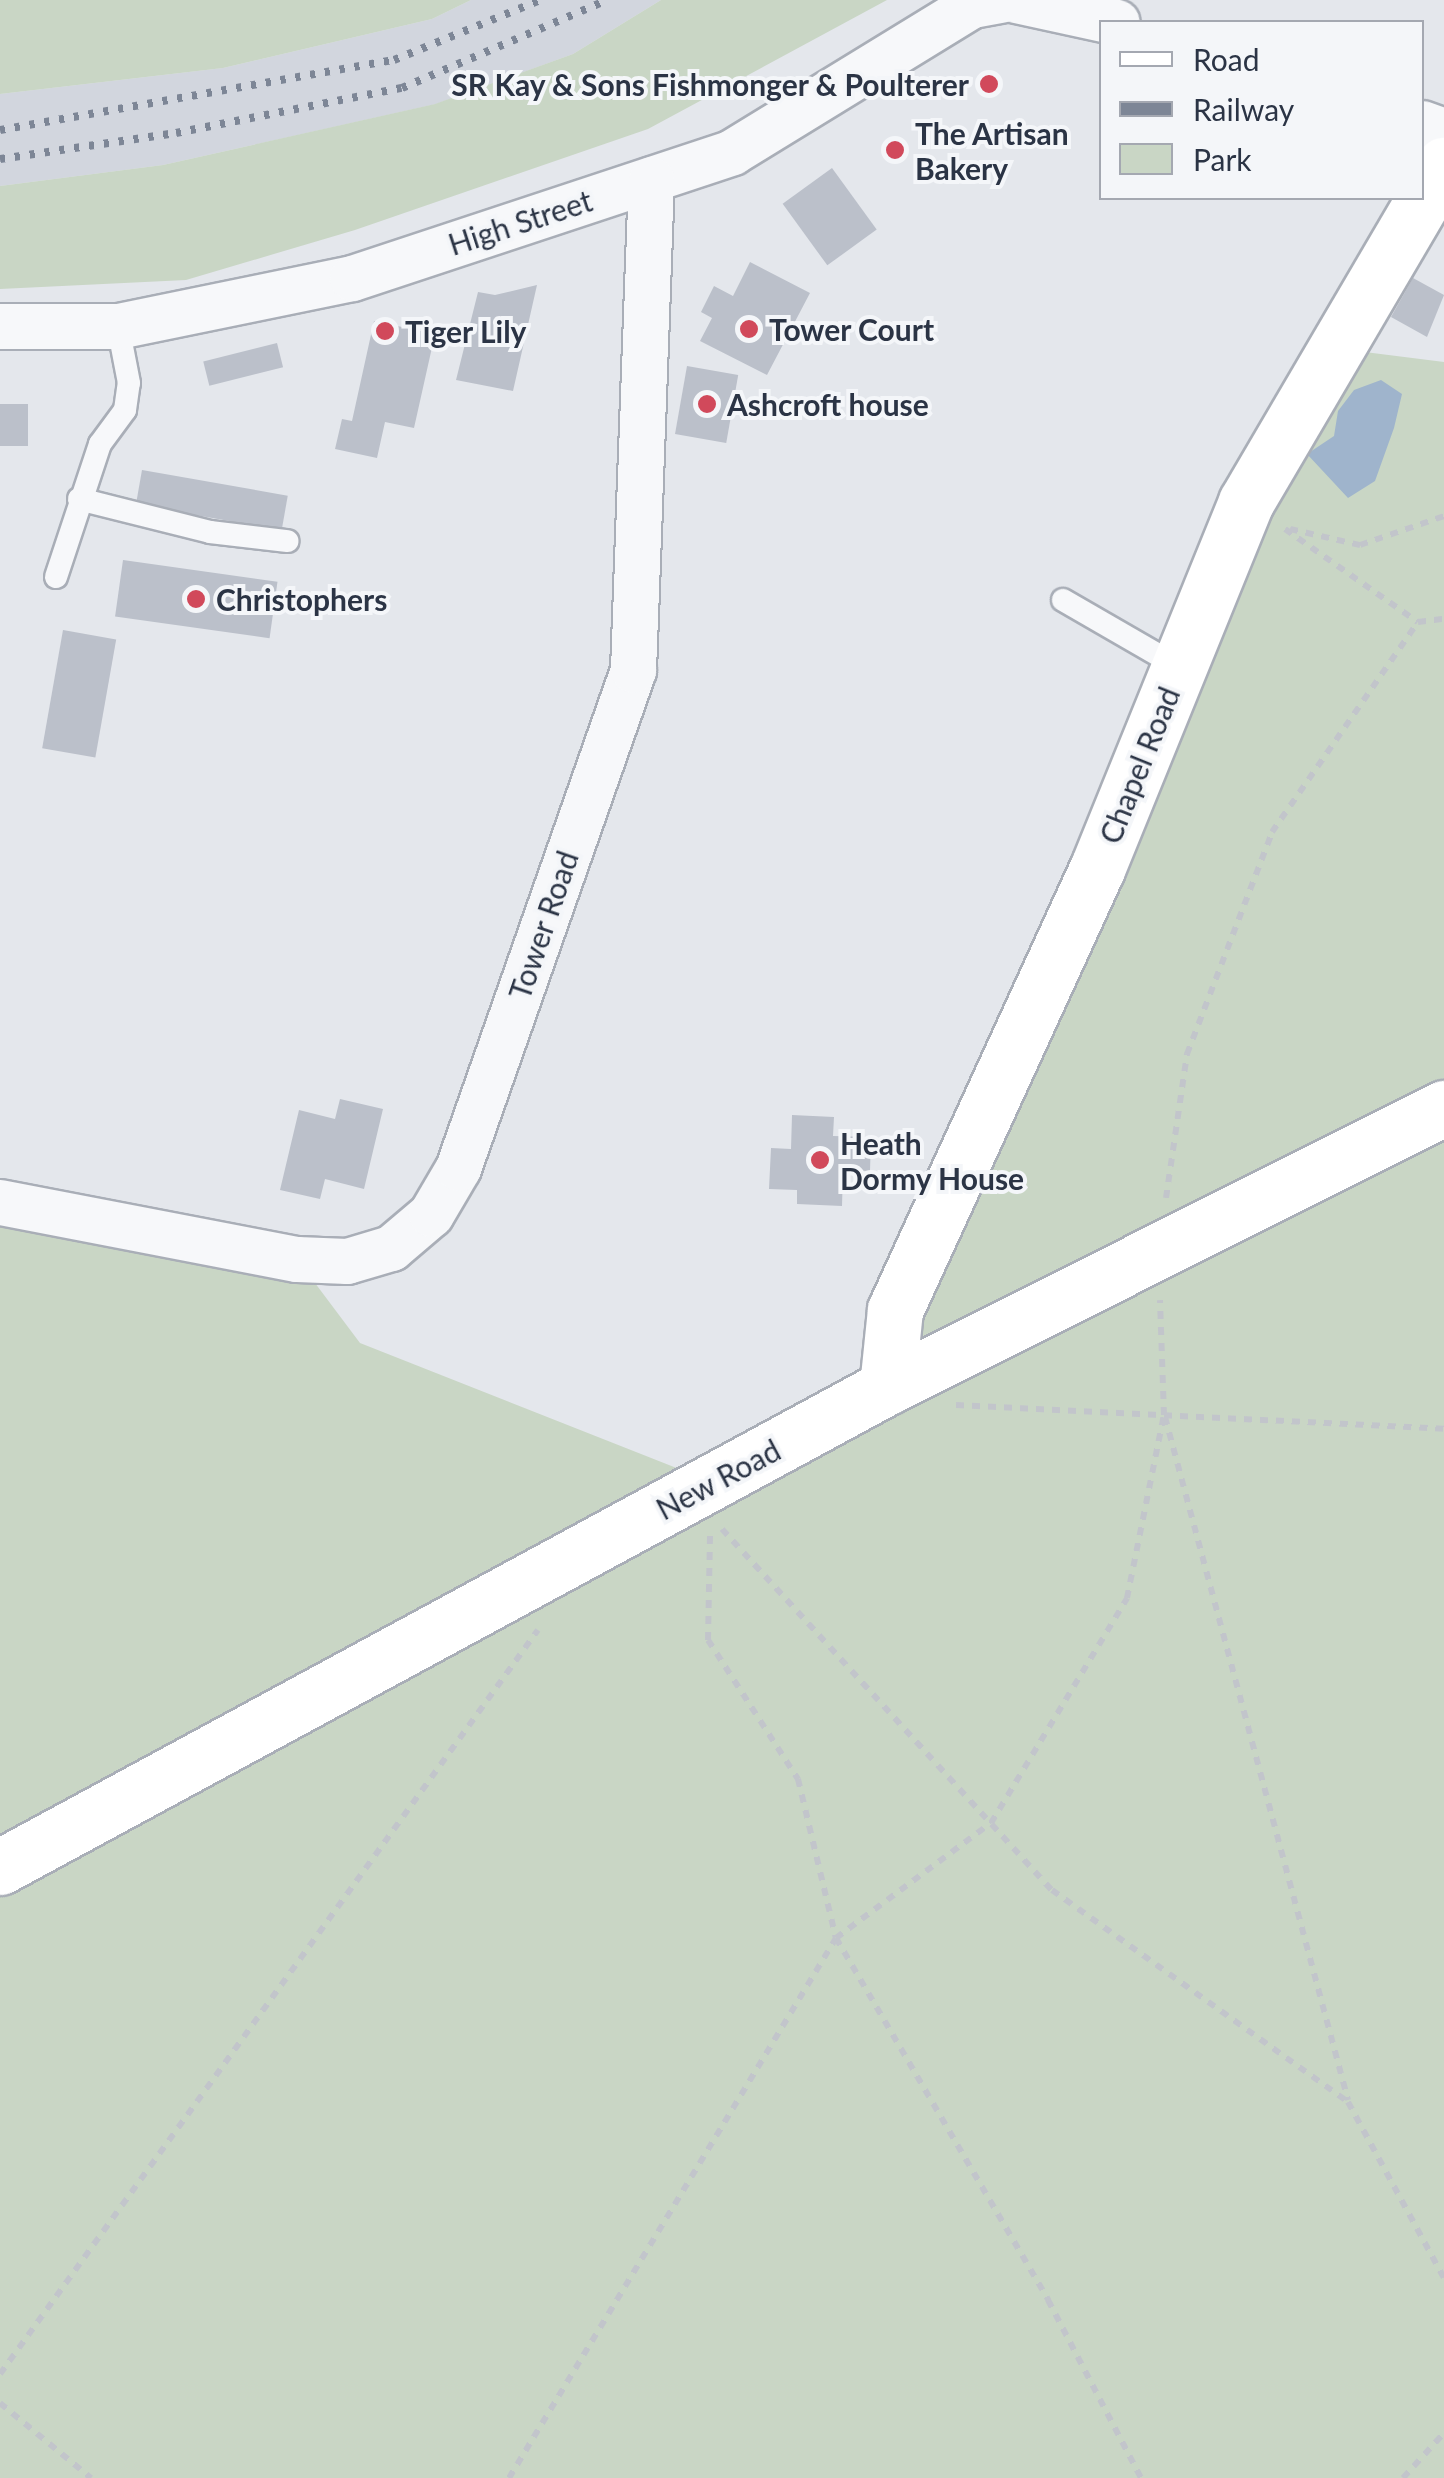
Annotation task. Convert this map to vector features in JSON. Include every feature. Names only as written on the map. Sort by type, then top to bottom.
[{"type":"main road","name":"Chapel Road","points":[[1424,199],[1444,165]]},
{"type":"main road","name":"Chapel Road","points":[[886,1386],[895,1310],[1097,869],[1246,502],[1423,200]]},
{"type":"main road","name":"New Road","points":[[0,1867],[886,1386],[1444,1108]]},
{"type":"street","name":"High Street","points":[[0,326],[118,326],[352,278],[732,152],[972,5],[1001,0]]},
{"type":"street","points":[[1016,0],[1108,20]]},
{"type":"street","name":"Tower Road","points":[[0,1202],[298,1259],[347,1261],[391,1248],[431,1214],[458,1168],[633,670],[651,178]]},
{"type":"lane","points":[[56,577],[100,444],[125,410],[129,383],[118,326]]},
{"type":"lane","points":[[79,498],[210,532],[287,541]]},
{"type":"lane","points":[[1063,600],[1179,667]]},
{"type":"path","points":[[1246,502],[1288,529],[1360,546],[1444,516]]},
{"type":"path","points":[[1246,502],[1418,622],[1444,618]]},
{"type":"path","points":[[1418,622],[1272,832],[1186,1054],[1158,1251],[1164,1415],[1348,2102],[1444,2278]]},
{"type":"path","points":[[938,1404],[1444,1429]]},
{"type":"path","points":[[509,2478],[836,1938],[991,1823],[1127,1598],[1164,1415]]},
{"type":"path","points":[[1141,2478],[1048,2300],[836,1938],[798,1779],[708,1640],[711,1517],[1052,1890],[1348,2102]]},
{"type":"path","points":[[0,2374],[545,1620]]},
{"type":"path","points":[[0,2404],[91,2478]]},
{"type":"path","points":[[1403,2478],[1444,2433]]},
{"type":"shaded area","points":[[471,0],[661,0],[573,54],[436,104],[163,165],[0,186],[0,94],[223,68],[432,19]]},
{"type":"green space","points":[[0,0],[471,0],[432,19],[223,68],[0,94]]},
{"type":"green space","points":[[661,0],[887,0],[648,129],[355,230],[186,280],[0,289],[0,186],[163,165],[435,104],[573,54]]},
{"type":"green space","points":[[1333,348],[1444,362],[1444,2478],[0,2478],[0,1202],[297,1259],[360,1343],[712,1482],[886,1387]]},
{"type":"water","points":[[1381,380],[1402,394],[1394,428],[1375,481],[1348,498],[1307,454],[1334,436],[1338,411],[1354,390]]},
{"type":"building","points":[[832,168],[877,229],[827,265],[783,204]]},
{"type":"building","name":"Tower Court","points":[[750,262],[810,293],[767,375],[700,341],[712,318],[701,312],[714,286],[733,296]]},
{"type":"building","points":[[1413,278],[1444,295],[1427,337],[1391,317]]},
{"type":"building","points":[[537,285],[513,391],[456,380],[478,292],[495,295]]},
{"type":"building","points":[[374,321],[435,334],[414,428],[385,422],[377,458],[335,449],[342,419],[352,421]]},
{"type":"building","points":[[277,343],[283,367],[209,386],[203,361]]},
{"type":"building","name":"Ashcroft house","points":[[687,366],[738,375],[726,443],[675,434]]},
{"type":"building","points":[[0,404],[28,404],[28,446],[0,446]]},
{"type":"building","points":[[142,470],[288,496],[282,530],[136,504]]},
{"type":"building","name":"Christophers","points":[[123,560],[277,582],[270,638],[115,616]]},
{"type":"building","points":[[63,630],[116,639],[95,758],[42,748]]},
{"type":"building","points":[[340,1099],[383,1109],[364,1189],[325,1179],[320,1199],[280,1190],[299,1110],[335,1119]]},
{"type":"building","name":"Heath Dormy House","points":[[792,1115],[834,1117],[833,1136],[871,1137],[870,1171],[843,1170],[842,1206],[797,1204],[797,1190],[769,1189],[771,1148],[791,1149]]},
{"type":"railway","points":[[0,130],[394,60],[540,0]]},
{"type":"railway","points":[[0,159],[176,133],[402,88],[607,0]]},
{"type":"place","name":"SR Kay & Sons Fishmonger & Poulterer","points":[[989,84]]},
{"type":"place","name":"The Artisan Bakery","points":[[895,150]]},
{"type":"place","name":"Tower Court","points":[[749,329]]},
{"type":"place","name":"Tiger Lily","points":[[385,331]]},
{"type":"place","name":"Ashcroft house","points":[[707,404]]},
{"type":"place","name":"Christophers","points":[[196,599]]},
{"type":"place","name":"Heath Dormy House","points":[[820,1160]]}]
